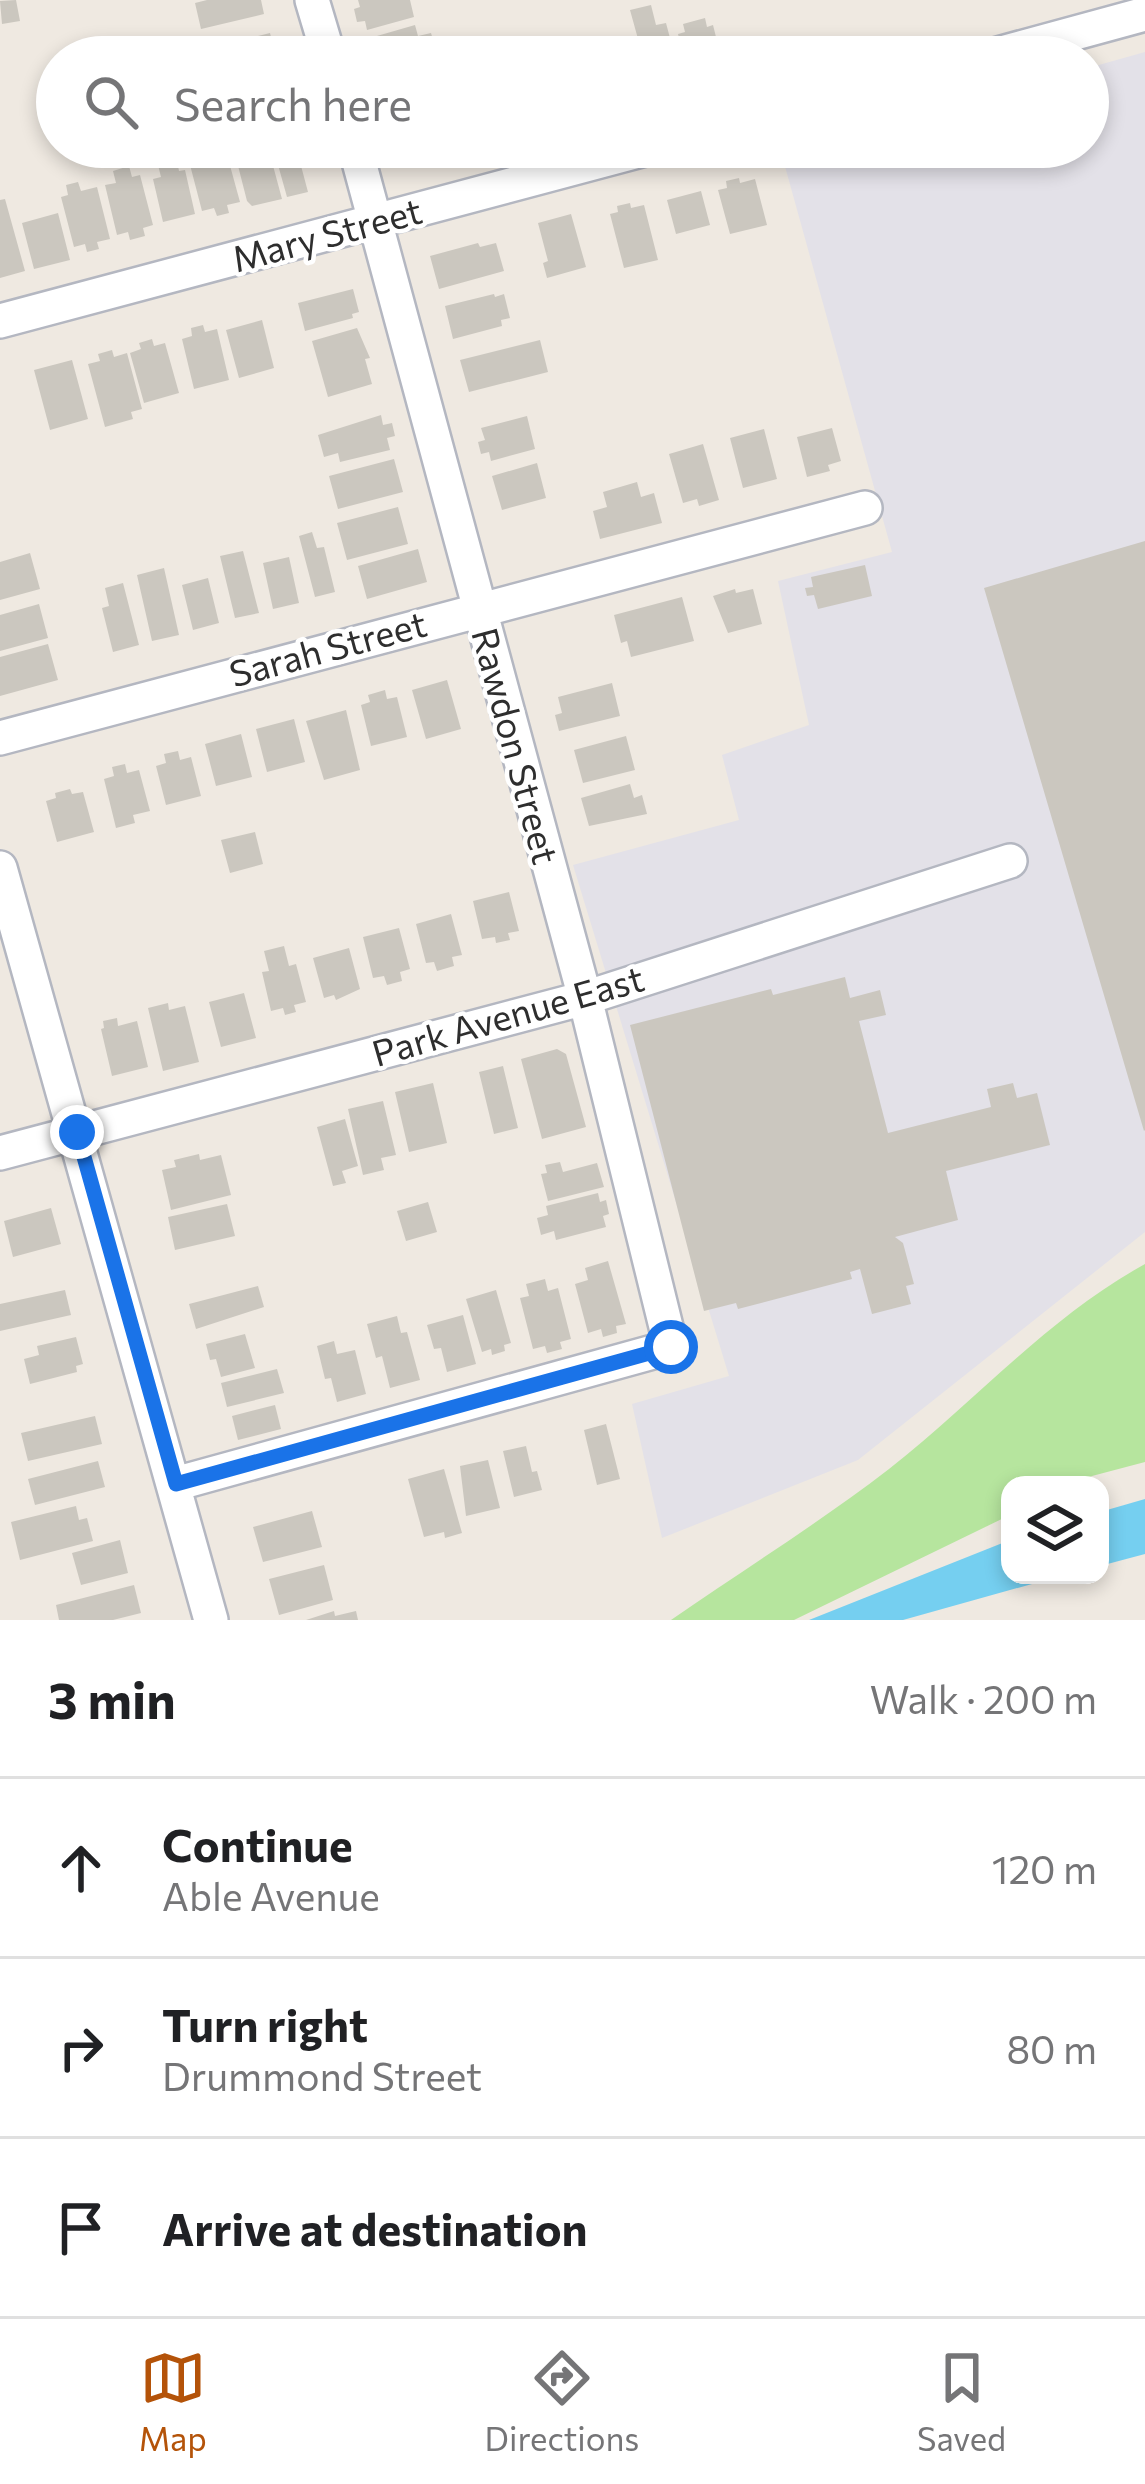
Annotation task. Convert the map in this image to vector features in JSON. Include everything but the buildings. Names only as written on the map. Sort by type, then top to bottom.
[{"type":"street","points":[[312,0],[323,36]]},
{"type":"street","points":[[1064,36],[1145,14]]},
{"type":"street","name":"Rawdon Street","points":[[176,1484],[671,1347],[585,998],[361,168]]},
{"type":"street","name":"Mary Street","points":[[0,321],[575,168]]},
{"type":"street","name":"Sarah Street","points":[[0,738],[865,508]]},
{"type":"street","name":"Park Avenue East","points":[[0,1153],[585,998],[1010,862]]},
{"type":"street","points":[[0,868],[211,1620]]},
{"type":"shaded area","points":[[1145,52],[1145,1232],[858,1460],[662,1538],[632,1404],[729,1376],[573,865],[739,820],[722,755],[809,725],[778,581],[892,552],[785,168],[1109,168],[1109,62]]},
{"type":"green space","points":[[1145,1264],[1145,1462],[1092,1476],[1001,1476],[1001,1519],[794,1620],[671,1620],[862,1489],[1109,1286]]},
{"type":"water","points":[[1145,1499],[1145,1554],[1109,1564],[1109,1509]]},
{"type":"water","points":[[1001,1544],[1001,1584],[1032,1584],[903,1620],[809,1620]]},
{"type":"route","points":[[77,1132],[176,1484],[671,1347]]}]
